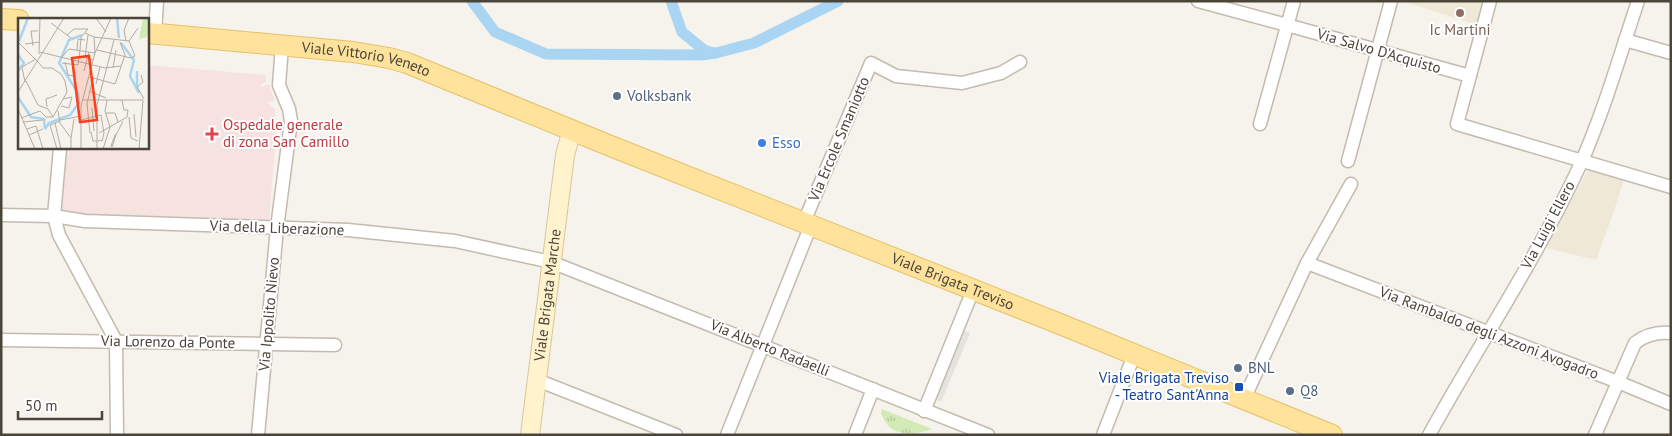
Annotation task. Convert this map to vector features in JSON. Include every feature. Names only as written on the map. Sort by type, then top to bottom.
[{"type":"main road","points":[[1,19],[18,20]]},
{"type":"main road","name":"Viale Vittorio Veneto","points":[[151,33],[353,52],[398,60],[572,130]]},
{"type":"main road","name":"Viale Brigata Treviso","points":[[572,130],[1332,435]]},
{"type":"street","points":[[151,33],[157,1]]},
{"type":"street","name":"Via Salvo D'Acquisto","points":[[1198,1],[1470,76]]},
{"type":"street","points":[[1260,124],[1294,1]]},
{"type":"street","points":[[1348,160],[1391,1]]},
{"type":"street","points":[[1490,1],[1457,124],[1671,187]]},
{"type":"street","name":"Via Luigi Ellero","points":[[1429,435],[1547,229],[1581,162],[1606,98],[1638,1]]},
{"type":"street","points":[[1624,40],[1671,53]]},
{"type":"street","name":"Via Ippolito Nievo","points":[[258,435],[277,228],[290,120],[289,109],[279,85],[282,46]]},
{"type":"street","name":"Via Ercole Smaniotto","points":[[807,224],[871,62],[896,76],[962,83],[1000,73],[1020,62]]},
{"type":"street","name":"Viale Brigata Marche","points":[[530,435],[564,155],[572,130]]},
{"type":"street","points":[[564,155],[578,147],[598,141]]},
{"type":"street","points":[[60,149],[54,216],[59,235],[116,341],[117,435]]},
{"type":"street","points":[[1244,400],[1307,263],[1351,184]]},
{"type":"street","name":"Via della Liberazione","points":[[1,215],[54,216],[85,221],[348,230],[455,241],[551,262]]},
{"type":"street","points":[[727,435],[799,254],[807,224]]},
{"type":"street","name":"Via Alberto Radaelli","points":[[551,262],[873,389],[969,431],[988,435]]},
{"type":"street","name":"Via Rambaldo degli Azzoni Avogadro","points":[[1307,263],[1671,404]]},
{"type":"street","points":[[924,410],[972,290]]},
{"type":"street","points":[[1595,435],[1635,343],[1658,333],[1671,333]]},
{"type":"street","name":"Via Lorenzo da Ponte","points":[[1,340],[335,345]]},
{"type":"street","points":[[1103,435],[1134,355]]},
{"type":"street","points":[[536,380],[676,435]]},
{"type":"street","points":[[855,435],[873,389]]},
{"type":"shaded area","name":"Ic Martini","points":[[1402,1],[1484,1],[1477,25]]},
{"type":"shaded area","name":"Ospedale generale di zona San Camillo","points":[[149,65],[266,75],[266,82],[261,84],[261,87],[269,84],[275,101],[268,102],[275,108],[275,120],[277,120],[269,222],[191,217],[58,214],[65,149],[149,149]]},
{"type":"shaded area","points":[[1589,168],[1624,179],[1596,260],[1546,248]]},
{"type":"shaded area","points":[[963,330],[970,333],[941,402],[934,399]]},
{"type":"green space","points":[[882,409],[932,429],[910,433],[893,430],[884,419],[881,413]]},
{"type":"waterway","points":[[472,1],[495,32],[546,54],[701,55],[754,43],[838,1]]},
{"type":"waterway","points":[[671,1],[682,32],[704,50],[714,53]]},
{"type":"place","name":"Ic Martini","points":[[1460,13]]},
{"type":"place","name":"Volksbank","points":[[617,96]]},
{"type":"place","name":"Ospedale generale di zona San Camillo","points":[[212,134]]},
{"type":"place","name":"Esso","points":[[762,143]]},
{"type":"place","name":"BNL","points":[[1238,368]]},
{"type":"place","name":"Viale Brigata Treviso - Teatro Sant'Anna","points":[[1239,387]]},
{"type":"place","name":"Q8","points":[[1290,391]]}]
